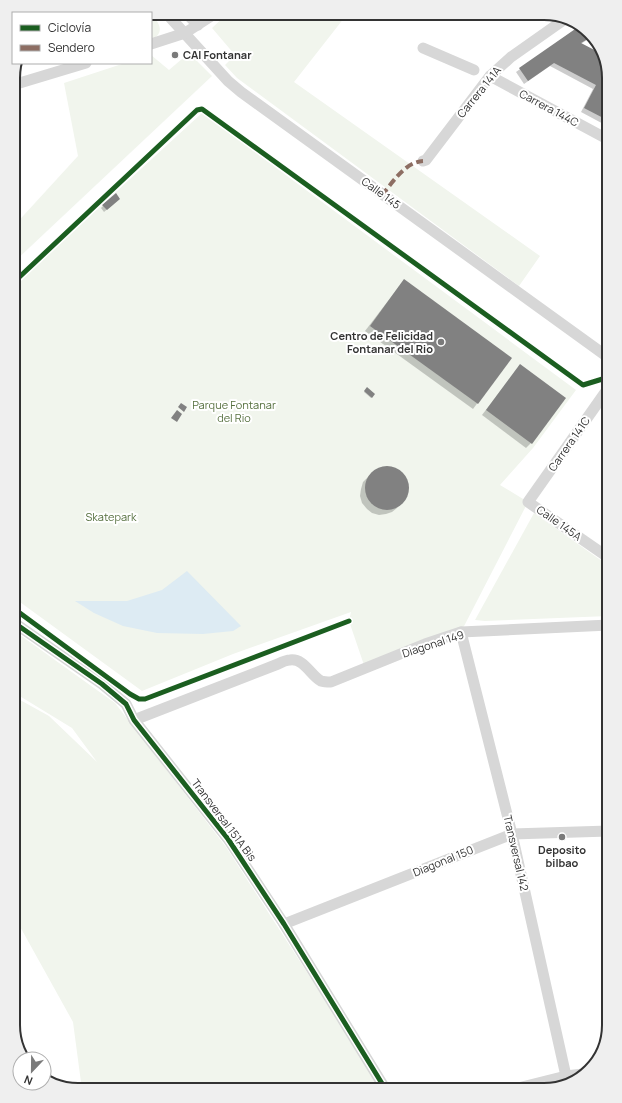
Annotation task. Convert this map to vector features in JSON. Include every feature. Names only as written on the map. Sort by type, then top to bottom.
[{"type":"street","name":"Calle 145","points":[[173,20],[228,81],[256,104],[602,353]]},
{"type":"street","points":[[193,20],[198,25]]},
{"type":"street","points":[[152,44],[186,33],[206,20]]},
{"type":"street","name":"Carrera 141A","points":[[423,161],[426,160],[490,76],[511,57],[560,22]]},
{"type":"street","points":[[424,48],[474,70]]},
{"type":"street","points":[[20,83],[83,64]]},
{"type":"street","name":"Carrera 144C","points":[[490,76],[602,136]]},
{"type":"street","name":"Carrera 141C","points":[[528,502],[602,397]]},
{"type":"street","name":"Calle 145A","points":[[528,502],[602,553]]},
{"type":"street","name":"Diagonal 149","points":[[134,720],[291,660],[296,660],[322,682],[331,682],[425,644],[461,632],[602,625]]},
{"type":"street","name":"Transversal 151A Bis","points":[[20,627],[108,689],[126,704],[134,720],[228,839],[284,924],[382,1083]]},
{"type":"street","name":"Transversal 142","points":[[461,632],[512,834],[566,1076]]},
{"type":"street","name":"Diagonal 150","points":[[284,924],[512,834],[602,831]]},
{"type":"street","points":[[538,1083],[573,1075]]},
{"type":"green space","points":[[152,20],[156,20],[160,27],[160,31],[156,37],[152,39]]},
{"type":"green space","points":[[221,20],[343,20],[294,82],[540,256],[519,286],[237,78],[225,65],[235,55],[212,28]]},
{"type":"green space","points":[[189,53],[212,76],[20,256],[20,219],[78,156],[64,83],[122,64],[152,64],[152,56],[169,70]]},
{"type":"green space","name":"Parque Fontanar del Rio","points":[[202,113],[576,390],[533,448],[500,485],[528,502],[461,632],[365,668],[349,621],[351,612],[233,654],[142,691],[20,602],[20,281]]},
{"type":"green space","points":[[534,513],[602,561],[602,616],[485,621],[475,620]]},
{"type":"green space","points":[[20,635],[115,703],[226,847],[378,1083],[81,1083],[73,1022],[20,927],[20,700],[49,716],[97,762],[72,728],[20,696]]},
{"type":"shaded area","points":[[187,571],[241,626],[233,631],[203,634],[157,633],[123,626],[94,613],[75,601],[127,601],[162,590]]},
{"type":"building","points":[[575,29],[587,39],[581,43],[595,50],[599,59],[602,78],[602,117],[584,108],[596,85],[554,63],[528,81],[519,68]]},
{"type":"building","points":[[116,193],[120,199],[107,210],[102,205]]},
{"type":"building","name":"Centro de Felicidad Fontanar del Rio","points":[[404,279],[512,358],[478,404],[370,326]]},
{"type":"building","points":[[520,364],[566,398],[532,444],[486,410]]},
{"type":"building","points":[[367,387],[375,394],[372,398],[364,391]]},
{"type":"building","points":[[181,403],[187,407],[184,412],[178,407]]},
{"type":"building","points":[[177,410],[182,414],[177,422],[171,418]]},
{"type":"building","points":[[387,466],[399,470],[405,476],[409,488],[405,500],[399,506],[387,510],[375,506],[369,500],[365,488],[369,476],[375,470]]},
{"type":"marked path","points":[[382,195],[405,169],[417,162],[423,161]]},
{"type":"cycle path","points":[[20,276],[197,110],[202,109],[583,385],[602,379]]},
{"type":"cycle path","points":[[20,613],[130,694],[139,699],[145,699],[349,621]]},
{"type":"cycle path","points":[[20,627],[102,684],[126,704],[134,720],[228,839],[284,924],[382,1083]]},
{"type":"place","name":"CAI Fontanar","points":[[175,55]]},
{"type":"place","name":"Centro de Felicidad Fontanar del Rio","points":[[441,342]]},
{"type":"place","name":"Deposito bilbao","points":[[562,837]]},
{"type":"park label","name":"Skatepark","points":[[111,517]]}]
